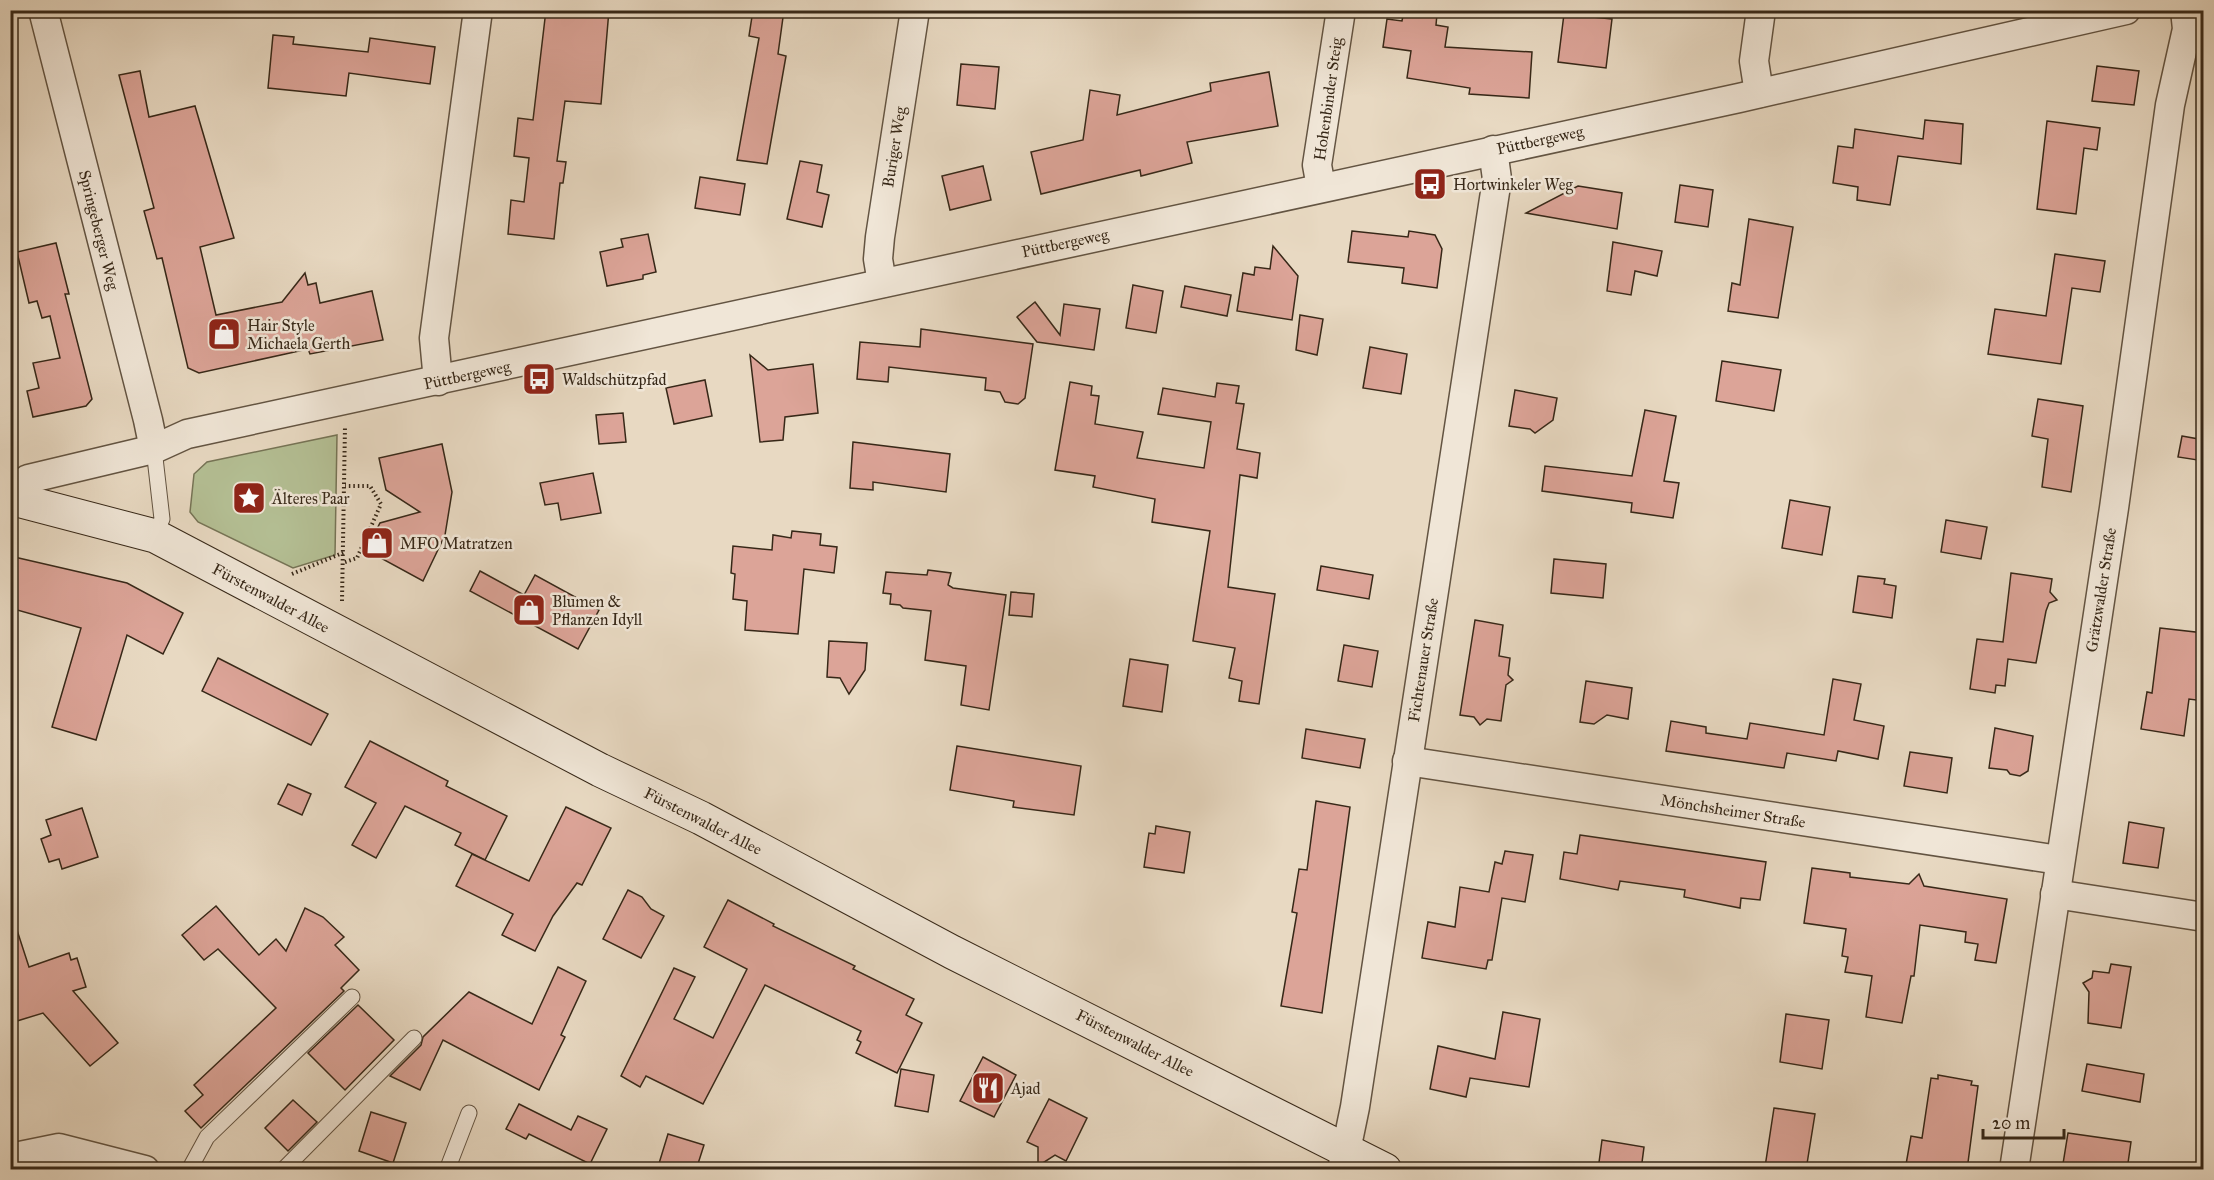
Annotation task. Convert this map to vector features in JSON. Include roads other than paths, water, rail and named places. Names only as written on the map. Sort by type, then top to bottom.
[{"type":"main road","name":"Fürstenwalder Allee","points":[[17,500],[155,536],[600,770],[701,818],[1344,1160],[1385,1170]]},
{"type":"street","name":"Springeberger Weg","points":[[43,10],[154,449]]},
{"type":"street","points":[[438,381],[434,338],[478,10]]},
{"type":"street","name":"Buriger Weg","points":[[882,283],[878,259],[880,237],[915,10]]},
{"type":"street","name":"Hohenbinder Steig","points":[[1321,187],[1317,165],[1341,10]]},
{"type":"street","points":[[1759,93],[1754,61],[1761,10]]},
{"type":"street","name":"Püttbergeweg","points":[[17,500],[28,479],[154,449],[187,434],[1759,93],[2126,10]]},
{"type":"street","name":"Grätzwalder Straße","points":[[2014,1170],[2059,860],[2114,508],[2170,105],[2187,28],[2185,10]]},
{"type":"street","name":"Fichtenauer Straße","points":[[1344,1160],[1497,179],[1493,150]]},
{"type":"street","name":"Mönchsheimer Straße","points":[[1407,761],[2059,860]]},
{"type":"street","points":[[2055,894],[2204,917]]},
{"type":"street","points":[[10,1158],[59,1148],[145,1170]]},
{"type":"lane","points":[[154,449],[162,519],[155,536]]},
{"type":"lane","points":[[189,1170],[207,1137],[352,997]]},
{"type":"lane","points":[[283,1170],[414,1038]]},
{"type":"lane","points":[[447,1170],[469,1113]]},
{"type":"place","name":"Hortwinkeler Weg","points":[[1430,184]]},
{"type":"place","name":"Hair Style Michaela Gerth","points":[[224,334]]},
{"type":"place","name":"Waldschützpfad","points":[[539,379]]},
{"type":"place","name":"Älteres Paar","points":[[249,498]]},
{"type":"place","name":"MFO Matratzen","points":[[377,543]]},
{"type":"place","name":"Blumen & Pflanzen Idyll","points":[[529,610]]},
{"type":"place","name":"Ajad","points":[[988,1088]]}]
